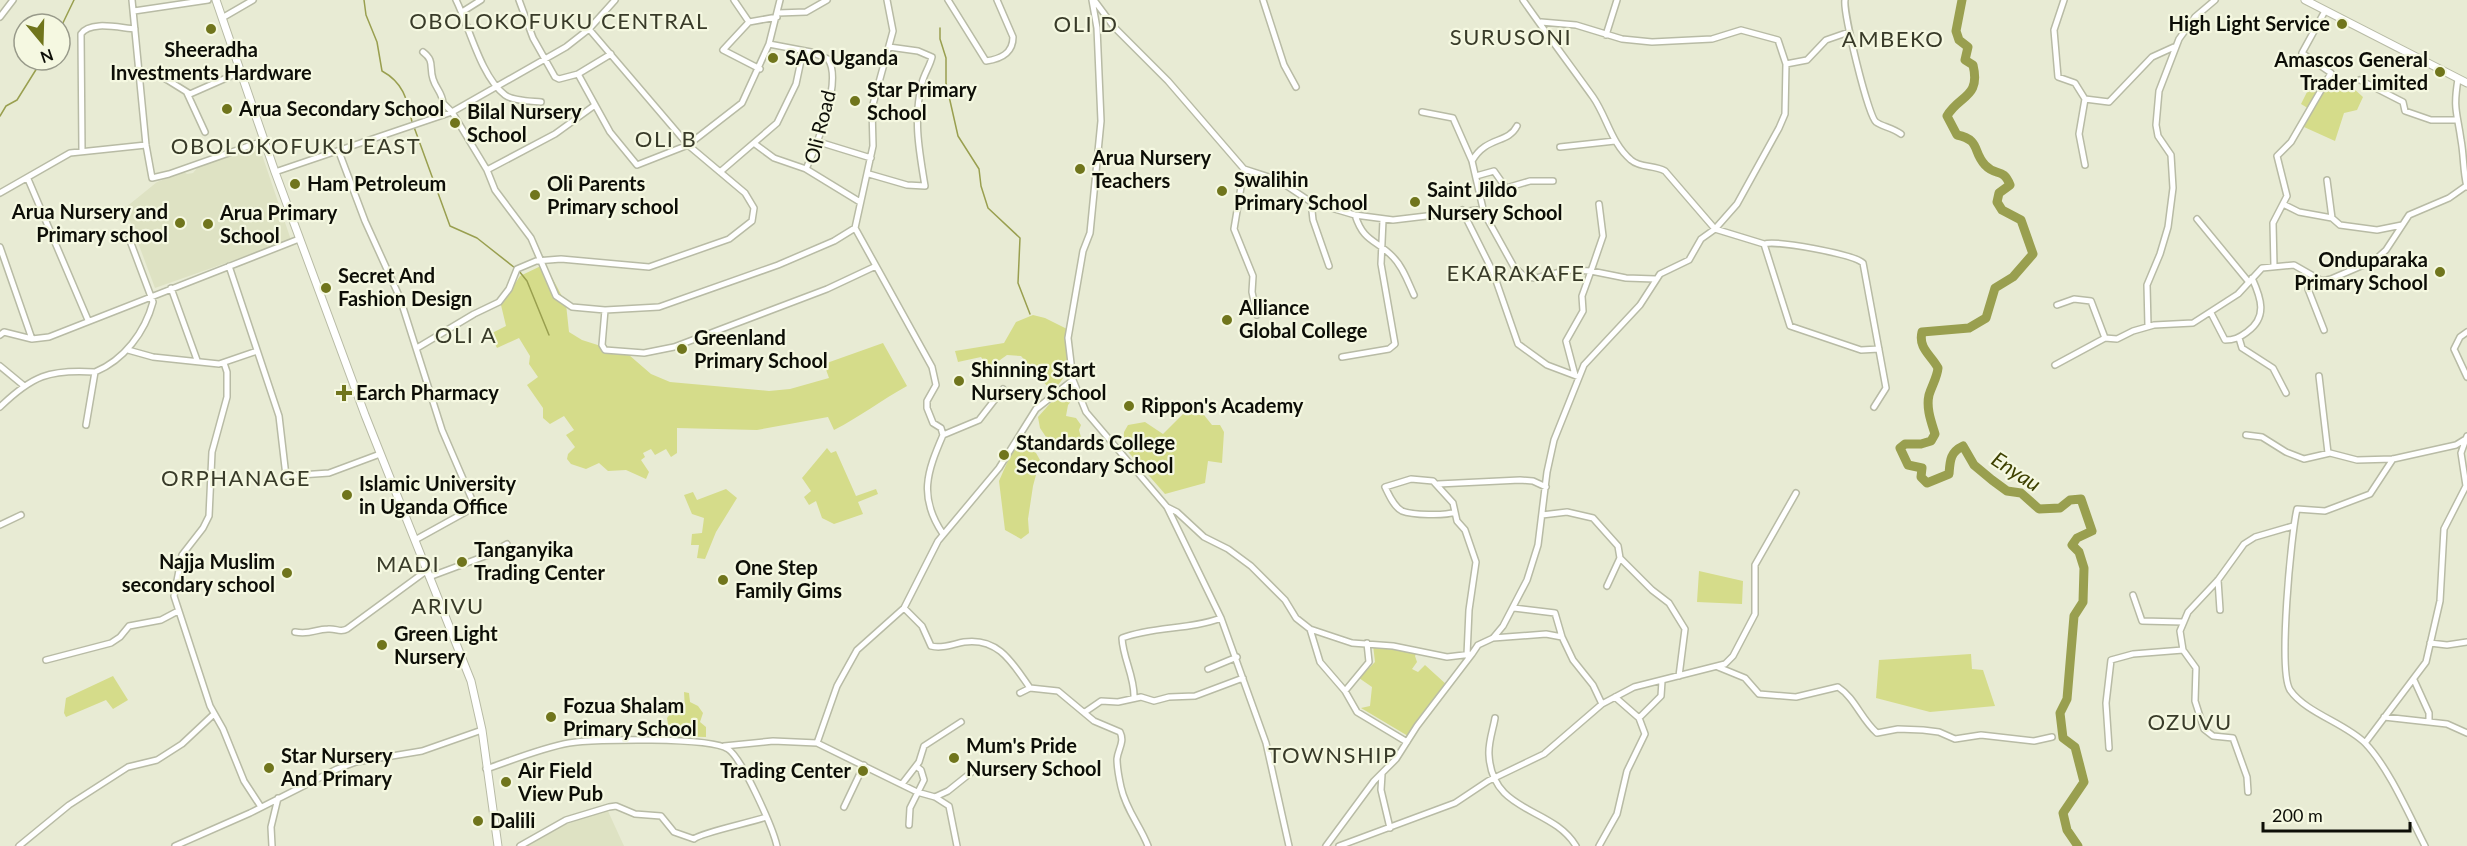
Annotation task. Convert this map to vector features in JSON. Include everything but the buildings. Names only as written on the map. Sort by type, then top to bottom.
[{"type":"main road","points":[[216,0],[263,141],[299,239],[380,454],[471,681],[482,729],[498,846]]},
{"type":"main road","points":[[2305,0],[2432,63],[2467,83]]},
{"type":"street","points":[[0,17],[13,0]]},
{"type":"street","points":[[132,0],[146,145],[152,178],[263,141]]},
{"type":"street","points":[[134,11],[208,0]]},
{"type":"street","points":[[222,18],[253,0]]},
{"type":"street","points":[[456,0],[480,57],[497,86],[509,97],[541,102]]},
{"type":"street","points":[[462,12],[481,0]]},
{"type":"street","points":[[519,0],[525,22],[555,77],[559,79],[578,74],[611,54]]},
{"type":"street","points":[[275,172],[452,112],[545,60],[589,29],[615,0]]},
{"type":"street","points":[[734,0],[749,22]]},
{"type":"street","points":[[578,74],[610,132],[637,165],[688,145],[742,103],[760,69],[778,15],[780,0]]},
{"type":"street","points":[[760,69],[723,50],[749,22],[778,15],[806,12],[827,0]]},
{"type":"street","points":[[887,0],[893,32],[872,108],[869,174],[855,228],[932,367],[936,385],[927,401],[927,408],[933,423],[941,428],[943,435],[928,469],[927,482],[934,519],[943,534]]},
{"type":"street","points":[[948,0],[986,61],[998,60],[1006,55],[1013,44],[1013,37],[997,0]]},
{"type":"street","points":[[1093,0],[1114,27],[1168,81],[1244,169],[1278,180],[1311,202],[1355,216],[1383,220],[1462,210],[1477,210],[1484,213]]},
{"type":"street","points":[[1093,0],[1097,28],[1101,121],[1090,233],[1083,251],[1068,338],[1073,380],[1086,412],[1167,507],[1221,618],[1237,657],[1272,763],[1289,846]]},
{"type":"street","points":[[1263,0],[1284,65],[1296,87]]},
{"type":"street","points":[[1523,0],[1541,22],[1594,99],[1615,141],[1636,164],[1655,166],[1665,171],[1715,228],[1764,244],[1792,244],[1813,251],[1847,255],[1863,263],[1886,388],[1874,407]]},
{"type":"street","points":[[1606,35],[1617,0]]},
{"type":"street","points":[[1845,0],[1844,12],[1863,90],[1875,121],[1890,126],[1901,134]]},
{"type":"street","points":[[2064,0],[2054,30],[2058,77],[2074,83],[2085,99],[2079,134],[2085,165]]},
{"type":"street","points":[[2148,326],[2147,285],[2168,227],[2173,175],[2169,151],[2158,136],[2155,121],[2161,83],[2175,47],[2195,17],[2215,0]]},
{"type":"street","points":[[2274,266],[2273,223],[2285,205],[2287,190],[2277,156],[2291,142],[2331,73],[2302,53],[2325,11]]},
{"type":"street","points":[[1494,638],[1514,608],[1531,567],[1558,425],[1577,376],[1584,365],[1640,305],[1655,279],[1663,272],[1689,260],[1701,239],[1715,228],[1737,204],[1785,114],[1786,64],[1778,40],[1744,30],[1712,39],[1669,43],[1634,41],[1576,25],[1541,22]]},
{"type":"street","points":[[82,151],[81,33],[84,28],[93,26],[135,29]]},
{"type":"street","points":[[417,348],[499,302],[509,289],[517,269],[541,260],[561,259],[649,267],[729,238],[752,221],[754,208],[746,194],[688,145],[589,29]]},
{"type":"street","points":[[1786,64],[1807,60],[1826,40],[1849,32]]},
{"type":"street","name":"Oli Road","points":[[769,44],[828,59],[831,67],[831,92],[819,142],[806,169],[860,202]]},
{"type":"street","points":[[869,174],[907,185],[925,186],[918,152],[916,117],[922,82],[932,57],[918,51],[889,47]]},
{"type":"street","points":[[2085,99],[2109,102],[2152,57],[2175,47]]},
{"type":"street","points":[[423,51],[433,64],[432,78],[442,93],[442,101],[452,112],[487,170],[492,186],[531,238],[556,296],[562,302],[576,308],[605,310],[660,307],[778,265],[834,241],[855,228]]},
{"type":"street","points":[[720,172],[775,125],[784,111],[798,77],[803,51]]},
{"type":"street","points":[[139,70],[161,76],[187,93],[205,132]]},
{"type":"street","points":[[187,93],[240,72]]},
{"type":"street","points":[[2324,330],[2307,286],[2375,260],[2414,212],[2449,198],[2467,186],[2462,162],[2461,140],[2453,104],[2458,79]]},
{"type":"street","points":[[2360,80],[2403,102],[2405,111],[2431,120],[2455,120]]},
{"type":"street","points":[[487,170],[555,134],[595,105]]},
{"type":"street","points":[[1422,112],[1453,118],[1472,161],[1484,213],[1514,267],[1525,277],[1536,278],[1569,270],[1592,271],[1626,278],[1655,279]]},
{"type":"street","points":[[1472,161],[1480,148],[1494,140],[1506,138],[1517,126]]},
{"type":"street","points":[[2461,140],[2467,146]]},
{"type":"street","points":[[1560,147],[1615,141]]},
{"type":"street","points":[[819,142],[871,158]]},
{"type":"street","points":[[755,144],[774,158],[806,169]]},
{"type":"street","points":[[0,194],[65,155],[82,151],[146,145]]},
{"type":"street","points":[[339,152],[365,221],[400,298],[442,430],[473,506],[463,515],[415,540]]},
{"type":"street","points":[[2462,162],[2467,152]]},
{"type":"street","points":[[1244,169],[1234,218],[1234,229],[1253,276],[1252,292],[1257,315]]},
{"type":"street","points":[[1476,176],[1494,171],[1506,188],[1530,181],[1553,181]]},
{"type":"street","points":[[28,179],[88,320]]},
{"type":"street","points":[[2327,180],[2332,218]]},
{"type":"street","points":[[1311,202],[1313,220],[1329,266]]},
{"type":"street","points":[[1577,376],[1566,338],[1583,311],[1582,296],[1603,236],[1599,204]]},
{"type":"street","points":[[2285,205],[2299,212],[2332,218],[2340,225],[2377,230],[2402,225]]},
{"type":"street","points":[[1462,210],[1493,272],[1518,345],[1547,364],[1577,376]]},
{"type":"street","points":[[1355,216],[1364,236],[1383,247],[1399,264],[1414,295]]},
{"type":"street","points":[[2197,219],[2250,279],[2261,299],[2261,315],[2252,329],[2239,338],[2224,339],[2211,313]]},
{"type":"street","points":[[1342,357],[1389,349],[1395,344],[1381,264],[1383,220]]},
{"type":"street","points":[[0,407],[22,385],[56,372],[95,372],[112,364],[128,350],[152,306],[152,295],[129,238]]},
{"type":"street","points":[[0,334],[4,332],[32,339],[49,337],[299,239]]},
{"type":"street","points":[[1764,244],[1790,326],[1861,350],[1880,349]]},
{"type":"street","points":[[0,247],[2,262],[32,339]]},
{"type":"street","points":[[229,266],[279,416],[286,476],[329,473],[380,454]]},
{"type":"street","points":[[605,310],[602,345],[605,350],[625,353],[655,352],[822,291],[876,266]]},
{"type":"street","points":[[2055,365],[2105,338],[2117,339],[2148,326],[2187,325],[2211,313],[2238,294],[2262,268],[2294,266],[2322,281]]},
{"type":"street","points":[[171,288],[196,360]]},
{"type":"street","points":[[2057,305],[2074,299],[2091,301],[2105,338]]},
{"type":"street","points":[[2467,332],[2460,337],[2454,349],[2467,377]]},
{"type":"street","points":[[2239,338],[2242,348],[2273,368],[2286,393]]},
{"type":"street","points":[[128,350],[153,357],[219,364],[257,351]]},
{"type":"street","points":[[224,363],[227,372],[227,397],[212,452],[209,516],[203,528],[182,555],[174,596],[214,714],[223,729],[244,781],[261,807]]},
{"type":"street","points":[[0,366],[22,385]]},
{"type":"street","points":[[86,425],[95,372]]},
{"type":"street","points":[[2319,376],[2328,453]]},
{"type":"street","points":[[818,743],[828,709],[848,664],[866,641],[904,608],[943,534],[999,468],[1036,409],[1073,380]]},
{"type":"street","points":[[943,435],[976,423],[1003,389]]},
{"type":"street","points":[[2246,435],[2262,437],[2286,452],[2304,459],[2328,453],[2357,460],[2393,459],[2457,445],[2466,438]]},
{"type":"street","points":[[2365,743],[2424,668],[2440,601],[2444,529],[2466,486],[2461,453],[2466,438]]},
{"type":"street","points":[[2393,459],[2370,494],[2325,511],[2297,509],[2293,526],[2283,661],[2286,680],[2291,692],[2365,743],[2389,778],[2425,846]]},
{"type":"street","points":[[1455,512],[1440,516],[1404,512],[1390,498],[1385,487],[1411,479],[1433,481],[1449,497],[1476,562],[1468,610],[1470,654]]},
{"type":"street","points":[[1438,484],[1520,480],[1533,481],[1546,487]]},
{"type":"street","points":[[1341,846],[1455,803],[1496,778],[1544,754],[1602,704],[1634,687],[1725,664],[1752,622],[1756,606],[1755,565],[1796,493]]},
{"type":"street","points":[[1167,507],[1177,512],[1204,537],[1228,549],[1251,566],[1285,600],[1296,618],[1310,629],[1352,643],[1367,643],[1447,657],[1470,654]]},
{"type":"street","points":[[1542,514],[1567,512],[1593,518],[1618,546],[1620,558],[1607,586]]},
{"type":"street","points":[[0,525],[21,514]]},
{"type":"street","points":[[2248,792],[2245,770],[2233,738],[2213,736],[2204,729],[2194,696],[2196,668],[2183,650],[2179,635],[2183,622],[2192,607],[2218,580],[2250,539],[2293,526]]},
{"type":"street","points":[[295,632],[311,634],[329,628],[340,631],[347,629],[428,574],[483,557],[507,544]]},
{"type":"street","points":[[1620,558],[1652,590],[1669,603],[1684,625],[1679,676]]},
{"type":"street","points":[[2218,580],[2220,610]]},
{"type":"street","points":[[2133,595],[2142,621],[2183,622]]},
{"type":"street","points":[[904,608],[922,626],[931,646],[970,641],[991,647],[1012,660],[1030,688]]},
{"type":"street","points":[[1514,608],[1555,613],[1571,657],[1593,686],[1602,704]]},
{"type":"street","points":[[46,660],[111,643],[120,637],[129,626],[160,620],[178,611]]},
{"type":"street","points":[[1134,698],[1134,685],[1124,655],[1122,638],[1145,631],[1205,623],[1221,618]]},
{"type":"street","points":[[1310,629],[1320,662],[1345,691],[1357,712],[1407,742]]},
{"type":"street","points":[[1326,846],[1382,774],[1391,766],[1470,654],[1481,643],[1494,638],[1546,634],[1562,637]]},
{"type":"street","points":[[2430,642],[2447,645],[2467,642]]},
{"type":"street","points":[[1345,691],[1369,662],[1367,643]]},
{"type":"street","points":[[2109,748],[2106,703],[2111,660],[2133,654],[2183,650]]},
{"type":"street","points":[[1208,669],[1237,657]]},
{"type":"street","points":[[1716,667],[1745,678],[1759,694],[1792,697],[1838,687],[1849,695],[1864,720],[1876,733],[1898,729],[1923,729],[1956,739],[1982,735],[2034,741],[2052,737]]},
{"type":"street","points":[[1085,712],[1101,701],[1118,702],[1144,697],[1154,701],[1169,697],[1195,696],[1243,678]]},
{"type":"street","points":[[2414,680],[2429,713],[2429,722]]},
{"type":"street","points":[[1639,718],[1659,700],[1663,690],[1662,681]]},
{"type":"street","points":[[1020,693],[1030,688],[1058,691],[1095,722],[1120,732],[1122,739],[1117,766],[1121,789],[1134,822],[1140,825],[1148,846]]},
{"type":"street","points":[[1599,846],[1617,814],[1628,771],[1645,734],[1644,725],[1639,718],[1615,697]]},
{"type":"street","points":[[19,846],[69,805],[128,767],[157,760],[182,744],[214,714]]},
{"type":"street","points":[[2384,717],[2447,724],[2467,733]]},
{"type":"street","points":[[1495,718],[1489,754],[1496,778],[1512,802],[1541,815],[1559,827],[1568,834],[1576,846]]},
{"type":"street","points":[[902,784],[916,766],[924,746],[961,722]]},
{"type":"street","points":[[175,846],[347,765],[422,751],[482,729]]},
{"type":"street","points":[[486,769],[545,749],[579,742],[668,741],[724,746],[773,741],[818,743],[917,792],[935,797],[949,806],[957,846]]},
{"type":"street","points":[[724,746],[736,756],[766,817],[777,846]]},
{"type":"street","points":[[844,807],[864,765]]},
{"type":"street","points":[[909,825],[908,815],[924,778],[921,770],[916,766]]},
{"type":"street","points":[[935,797],[948,791],[971,772],[1004,768]]},
{"type":"street","points":[[1382,774],[1381,790],[1390,828]]},
{"type":"street","points":[[272,846],[271,827],[278,798]]},
{"type":"street","points":[[520,846],[566,820],[616,806],[635,814],[661,816],[674,832],[694,839],[701,834],[720,831],[766,817]]},
{"type":"shaded area","name":"Arua Primary School","points":[[259,146],[291,240],[155,288],[125,208],[157,182],[184,172],[193,173],[198,167]]},
{"type":"shaded area","points":[[607,809],[624,846],[522,846],[567,824]]},
{"type":"green space","points":[[2342,78],[2363,97],[2357,110],[2344,113],[2335,141],[2304,127],[2311,110],[2301,104],[2309,88],[2317,92]]},
{"type":"green space","points":[[545,264],[566,304],[569,332],[582,340],[629,355],[651,374],[670,382],[769,391],[790,389],[829,378],[824,364],[883,343],[907,386],[834,430],[828,417],[757,430],[677,428],[677,453],[671,457],[666,449],[655,455],[651,449],[643,453],[645,457],[641,460],[649,472],[646,479],[626,470],[608,471],[599,463],[586,469],[571,464],[567,459],[568,454],[575,447],[566,435],[574,430],[564,416],[550,424],[543,418],[543,408],[527,385],[538,377],[529,364],[530,356],[519,338],[497,348],[490,334],[506,326],[501,305],[520,276]]},
{"type":"green space","points":[[1033,315],[1045,318],[1069,330],[1066,369],[1055,388],[1048,387],[1021,356],[1007,355],[993,365],[986,364],[981,357],[958,362],[955,351],[1004,343],[1016,322]]},
{"type":"green space","points":[[1069,393],[1072,400],[1068,405],[1066,416],[1076,418],[1081,425],[1079,430],[1082,441],[1075,447],[1062,440],[1050,443],[1040,428],[1038,417],[1054,399]]},
{"type":"green space","points":[[1183,414],[1204,415],[1212,425],[1220,425],[1224,432],[1222,463],[1208,461],[1205,483],[1165,494],[1123,446],[1124,432],[1128,425],[1145,422],[1163,434]]},
{"type":"green space","points":[[1019,445],[1036,453],[1040,460],[1028,519],[1029,533],[1021,539],[1005,530],[999,481],[1010,456]]},
{"type":"green space","points":[[827,448],[831,453],[836,451],[856,496],[876,489],[878,494],[858,502],[863,514],[834,524],[822,518],[816,501],[809,505],[804,497],[811,491],[802,478]]},
{"type":"green space","points":[[726,489],[737,498],[716,532],[705,559],[697,558],[699,545],[691,545],[692,534],[702,533],[704,518],[692,514],[684,495],[693,492],[697,500]]},
{"type":"green space","points":[[1699,571],[1743,581],[1742,604],[1697,602]]},
{"type":"green space","points":[[1373,645],[1418,650],[1415,656],[1417,662],[1412,669],[1418,672],[1425,665],[1447,685],[1408,736],[1361,708],[1370,706],[1372,687],[1359,678],[1375,662]]},
{"type":"green space","points":[[1971,654],[1972,669],[1983,670],[1995,706],[1930,712],[1876,698],[1879,660]]},
{"type":"green space","points":[[113,676],[128,700],[113,709],[106,700],[66,717],[64,713],[66,698]]},
{"type":"green space","points":[[684,692],[689,693],[690,702],[698,706],[703,713],[700,722],[706,727],[706,737],[670,736],[667,718],[670,714],[685,709]]},
{"type":"waterway","points":[[68,12],[74,0]]},
{"type":"waterway","points":[[364,0],[366,15],[377,42],[382,71],[400,87],[412,122]]},
{"type":"waterway","name":"Enyau","points":[[1962,0],[1956,31],[1959,40],[1968,47],[1965,60],[1973,65],[1974,84],[1947,116],[1957,135],[1973,143],[1985,165],[2007,179],[2010,185],[1999,193],[1997,202],[2002,210],[2021,220],[2033,254],[2013,277],[1995,288],[1986,318],[1969,328],[1922,332],[1923,347],[1938,368],[1928,400],[1929,414],[1935,434],[1931,441],[1921,444],[1905,444],[1900,448],[1908,465],[1922,468],[1921,477],[1927,483],[1949,474],[1953,454],[1963,446],[1974,465],[1992,480],[2007,491],[2021,493],[2039,509],[2060,508],[2070,500],[2081,499],[2092,531],[2077,538],[2072,545],[2079,552],[2084,568],[2083,602],[2074,616],[2067,699],[2060,713],[2063,738],[2075,747],[2084,782],[2063,813],[2067,830],[2078,846]]},
{"type":"waterway","points":[[940,28],[940,39],[946,58],[946,83],[958,136],[979,169],[981,186],[988,208],[1020,238],[1018,283],[1030,314]]},
{"type":"waterway","points":[[0,116],[6,106],[17,100],[34,72]]},
{"type":"waterway","points":[[414,127],[450,226],[477,238],[515,268]]},
{"type":"waterway","points":[[519,271],[527,281],[549,335]]},
{"type":"place","name":"High Light Service","points":[[2342,24]]},
{"type":"place","name":"Sheeradha Investments Hardware","points":[[211,29]]},
{"type":"place","name":"SAO Uganda","points":[[773,58]]},
{"type":"place","name":"Amascos General Trader Limited","points":[[2440,72]]},
{"type":"place","name":"Star Primary School","points":[[855,101]]},
{"type":"place","name":"Arua Secondary School","points":[[227,109]]},
{"type":"place","name":"Bilal Nursery School","points":[[455,123]]},
{"type":"place","name":"Arua Nursery Teachers","points":[[1080,169]]},
{"type":"place","name":"Ham Petroleum","points":[[295,184]]},
{"type":"place","name":"Swalihin Primary School","points":[[1222,191]]},
{"type":"place","name":"Oli Parents Primary school","points":[[535,195]]},
{"type":"place","name":"Saint Jildo Nursery School","points":[[1415,202]]},
{"type":"place","name":"Arua Nursery and Primary school","points":[[180,223]]},
{"type":"place","name":"Arua Primary School","points":[[208,224]]},
{"type":"place","name":"Onduparaka Primary School","points":[[2440,272]]},
{"type":"place","name":"Secret And Fashion Design","points":[[326,288]]},
{"type":"place","name":"Alliance Global College","points":[[1227,320]]},
{"type":"place","name":"Greenland Primary School","points":[[682,349]]},
{"type":"place","name":"Shinning Start Nursery School","points":[[959,381]]},
{"type":"place","name":"Earch Pharmacy","points":[[344,393]]},
{"type":"place","name":"Rippon's Academy","points":[[1129,406]]},
{"type":"place","name":"Standards College Secondary School","points":[[1004,455]]},
{"type":"place","name":"Islamic University in Uganda Office","points":[[347,495]]},
{"type":"place","name":"Tanganyika Trading Center","points":[[462,562]]},
{"type":"place","name":"Najja Muslim secondary school","points":[[287,573]]},
{"type":"place","name":"One Step Family Gims","points":[[723,580]]},
{"type":"place","name":"Green Light Nursery","points":[[382,645]]},
{"type":"place","name":"Fozua Shalam Primary School","points":[[551,717]]},
{"type":"place","name":"Mum's Pride Nursery School","points":[[954,758]]},
{"type":"place","name":"Star Nursery And Primary","points":[[269,768]]},
{"type":"place","name":"Trading Center","points":[[863,771]]},
{"type":"place","name":"Air Field View Pub","points":[[506,782]]},
{"type":"place","name":"Dalili","points":[[478,821]]},
{"type":"district","name":"OBOLOKOFUKU CENTRAL","points":[[559,21]]},
{"type":"district","name":"OLI D","points":[[1086,24]]},
{"type":"district","name":"SURUSONI","points":[[1511,37]]},
{"type":"district","name":"AMBEKO","points":[[1893,39]]},
{"type":"district","name":"OLI B","points":[[666,139]]},
{"type":"district","name":"OBOLOKOFUKU EAST","points":[[296,146]]},
{"type":"district","name":"EKARAKAFE","points":[[1516,273]]},
{"type":"district","name":"OLI A","points":[[466,335]]},
{"type":"district","name":"ORPHANAGE","points":[[236,478]]},
{"type":"district","name":"MADI","points":[[408,564]]},
{"type":"district","name":"ARIVU","points":[[448,606]]},
{"type":"district","name":"OZUVU","points":[[2190,722]]},
{"type":"district","name":"TOWNSHIP","points":[[1333,755]]}]
